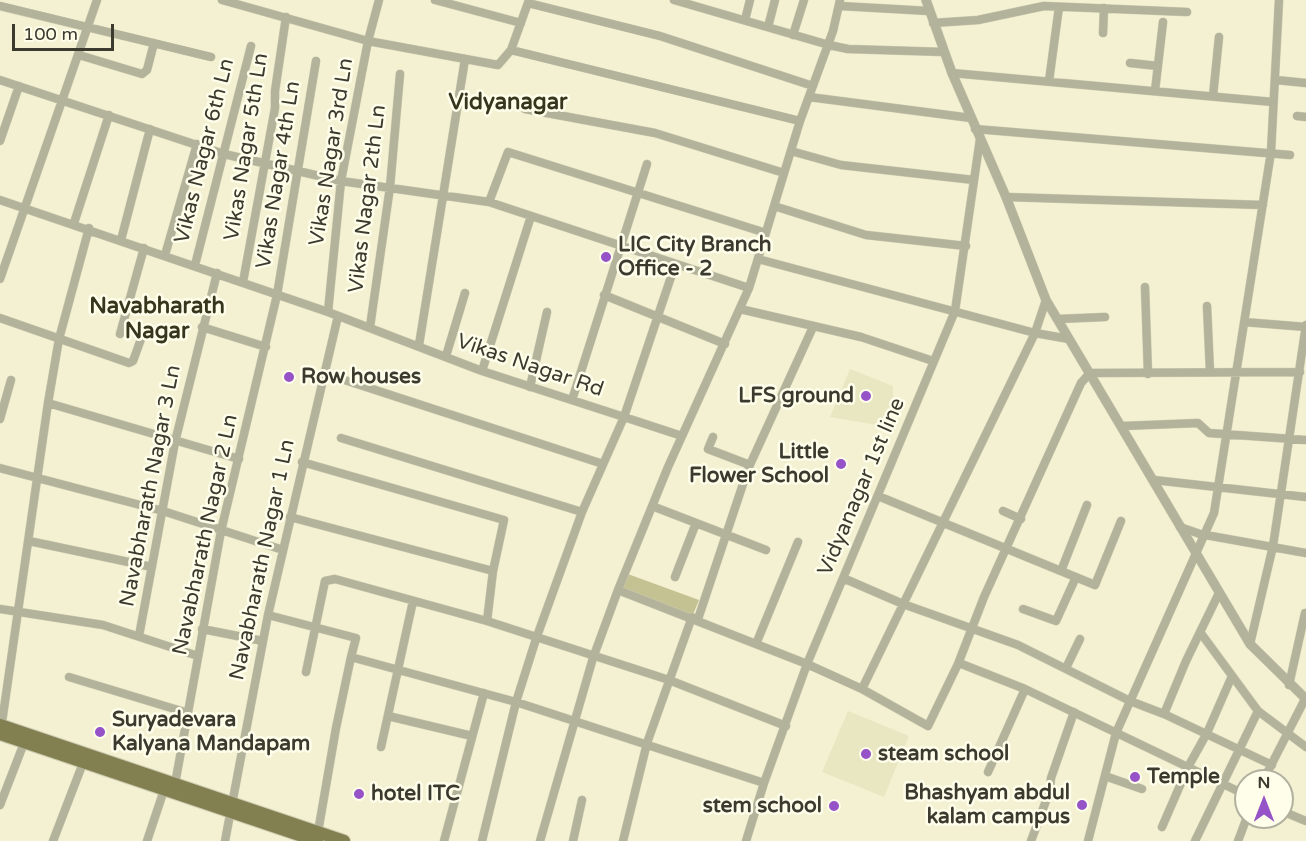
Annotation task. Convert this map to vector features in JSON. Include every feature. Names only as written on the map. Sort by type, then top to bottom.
[{"type":"main road","points":[[0,729],[24,743],[83,764],[169,787]]},
{"type":"main road","points":[[0,729],[318,837],[341,841]]},
{"type":"street","points":[[0,279],[97,0]]},
{"type":"street","points":[[222,0],[368,40],[498,65],[511,50],[529,2],[660,36],[813,86]]},
{"type":"street","name":"Vikas Nagar 3rd Ln","points":[[328,312],[341,181],[368,40],[379,0]]},
{"type":"street","points":[[435,0],[521,23]]},
{"type":"street","points":[[674,0],[848,49],[944,52]]},
{"type":"street","points":[[745,20],[750,0]]},
{"type":"street","points":[[768,27],[775,0]]},
{"type":"street","points":[[793,34],[804,0]]},
{"type":"street","points":[[926,0],[952,73],[1006,197],[1046,300],[1123,426],[1196,558],[1250,644],[1289,685],[1306,699],[1270,769]]},
{"type":"street","points":[[1088,841],[1116,733],[1196,558],[1214,513],[1271,152],[1279,0]]},
{"type":"street","points":[[540,841],[593,658],[652,506],[749,288],[800,121],[829,45],[840,3],[929,11]]},
{"type":"street","points":[[0,6],[211,57]]},
{"type":"street","points":[[933,23],[978,20],[1044,6],[1108,6],[1188,12]]},
{"type":"street","points":[[1102,33],[1108,6]]},
{"type":"street","points":[[1049,81],[1059,7]]},
{"type":"street","name":"Vikas Nagar 5th Ln","points":[[243,282],[266,163],[286,17]]},
{"type":"street","points":[[1155,91],[1162,22]]},
{"type":"street","points":[[1213,96],[1219,37]]},
{"type":"street","points":[[79,55],[142,74],[147,70],[154,43]]},
{"type":"street","name":"Vikas Nagar 6th Ln","points":[[195,266],[251,46]]},
{"type":"street","points":[[511,50],[800,121]]},
{"type":"street","points":[[419,345],[465,59]]},
{"type":"street","name":"Vikas Nagar 4th Ln","points":[[278,295],[316,61]]},
{"type":"street","points":[[1130,63],[1158,66]]},
{"type":"street","points":[[952,73],[1273,102]]},
{"type":"street","name":"Vikas Nagar 2th Ln","points":[[370,327],[390,187],[400,74]]},
{"type":"street","points":[[0,80],[224,154],[341,181],[489,202],[749,288]]},
{"type":"street","points":[[1276,80],[1306,83]]},
{"type":"street","points":[[0,141],[19,86]]},
{"type":"street","points":[[809,97],[971,118]]},
{"type":"street","points":[[525,109],[655,133],[784,173]]},
{"type":"street","points":[[74,223],[109,115]]},
{"type":"street","points":[[1297,116],[1306,117]]},
{"type":"street","points":[[121,240],[150,129]]},
{"type":"street","points":[[975,129],[1271,152],[1290,156]]},
{"type":"street","name":"Vidyanagar 1st line","points":[[746,841],[764,783],[807,664],[955,311],[980,139]]},
{"type":"street","points":[[165,255],[196,144]]},
{"type":"street","points":[[791,151],[841,165],[974,180]]},
{"type":"street","points":[[489,202],[508,152],[766,233]]},
{"type":"street","points":[[572,400],[647,164]]},
{"type":"street","points":[[1006,197],[1263,205]]},
{"type":"street","name":"Vikas Nagar Rd","points":[[0,200],[89,228],[328,312],[482,371],[624,417],[582,512],[536,639],[516,702],[482,841]]},
{"type":"street","points":[[774,206],[866,235],[966,246]]},
{"type":"street","points":[[482,371],[531,216]]},
{"type":"street","points":[[0,729],[20,612],[48,403],[59,339],[89,228]]},
{"type":"street","points":[[120,334],[144,248]]},
{"type":"street","points":[[758,259],[1035,333],[1070,339]]},
{"type":"street","points":[[675,265],[624,417],[682,436]]},
{"type":"street","name":"Navabharath Nagar 3 Ln","points":[[139,636],[176,442],[202,327],[217,273]]},
{"type":"street","points":[[1145,287],[1148,374]]},
{"type":"street","points":[[446,356],[465,293]]},
{"type":"street","name":"Navabharath Nagar 2 Ln","points":[[147,841],[169,787],[188,713],[221,531],[278,295]]},
{"type":"street","points":[[604,296],[659,315],[725,344]]},
{"type":"street","points":[[862,689],[1035,333],[1046,300]]},
{"type":"street","points":[[1208,306],[1210,372]]},
{"type":"street","points":[[740,309],[861,337],[933,361]]},
{"type":"street","points":[[530,387],[547,312]]},
{"type":"street","name":"Navabharath Nagar 1 Ln","points":[[225,841],[268,615],[338,316]]},
{"type":"street","points":[[1058,319],[1105,317]]},
{"type":"street","points":[[0,318],[131,363],[141,339]]},
{"type":"street","points":[[1244,322],[1306,327],[1300,372],[1302,384],[1290,437],[1273,546],[1250,644]]},
{"type":"street","points":[[202,327],[266,347]]},
{"type":"street","points":[[623,841],[647,743],[669,681],[695,618],[750,465],[813,327]]},
{"type":"street","points":[[618,590],[695,618],[807,664],[862,689],[928,726],[959,663],[972,628],[1081,383],[1090,373],[1300,372]]},
{"type":"street","points":[[323,373],[603,464]]},
{"type":"street","points":[[0,419],[10,380]]},
{"type":"street","points":[[48,403],[239,459]]},
{"type":"street","points":[[1123,426],[1198,423],[1209,434],[1226,433],[1306,440]]},
{"type":"street","points":[[713,437],[708,449],[750,465]]},
{"type":"street","points":[[341,438],[582,512]]},
{"type":"street","points":[[303,462],[504,520],[493,571],[487,621]]},
{"type":"street","points":[[0,468],[38,476],[163,511],[283,549]]},
{"type":"street","points":[[1154,480],[1306,497]]},
{"type":"street","points":[[878,496],[1095,585],[1121,521]]},
{"type":"street","points":[[1061,571],[1087,505]]},
{"type":"street","points":[[652,506],[766,549]]},
{"type":"street","points":[[1003,511],[1021,519]]},
{"type":"street","points":[[290,517],[493,571]]},
{"type":"street","points":[[675,577],[696,523]]},
{"type":"street","points":[[1179,526],[1206,535],[1306,553]]},
{"type":"street","points":[[30,541],[152,567]]},
{"type":"street","points":[[756,644],[798,542]]},
{"type":"street","points":[[1023,609],[1056,621],[1076,577]]},
{"type":"street","points":[[843,578],[903,604],[1017,645],[1130,701],[1207,733],[1272,765]]},
{"type":"street","points":[[306,672],[325,581],[330,579],[487,621],[593,658],[669,681],[786,726]]},
{"type":"street","points":[[1164,714],[1219,592]]},
{"type":"street","points":[[381,747],[413,601]]},
{"type":"street","points":[[0,609],[104,625],[198,656]]},
{"type":"street","points":[[1289,685],[1305,613]]},
{"type":"street","points":[[268,615],[356,638],[336,728],[318,837]]},
{"type":"street","points":[[202,629],[263,641]]},
{"type":"street","points":[[1200,632],[1258,711],[1306,747]]},
{"type":"street","points":[[1066,668],[1080,639]]},
{"type":"street","points":[[351,657],[399,668],[516,702],[764,783]]},
{"type":"street","points":[[959,663],[1025,689],[1234,789]]},
{"type":"street","points":[[1162,827],[1232,676]]},
{"type":"street","points":[[69,677],[188,713]]},
{"type":"street","points":[[988,772],[1025,689]]},
{"type":"street","points":[[444,841],[484,693]]},
{"type":"street","points":[[1195,841],[1221,783],[1258,711]]},
{"type":"street","points":[[1032,841],[1074,712]]},
{"type":"street","points":[[388,716],[472,736]]},
{"type":"street","points":[[0,805],[24,743]]},
{"type":"street","points":[[52,841],[83,764]]},
{"type":"street","points":[[1105,776],[1142,789]]},
{"type":"street","points":[[573,841],[582,800]]},
{"type":"shaded area","name":"LFS ground","points":[[850,369],[893,386],[893,406],[877,425],[830,417]]},
{"type":"shaded area","points":[[625,573],[699,600],[692,617],[618,590]]},
{"type":"shaded area","name":"steam school","points":[[848,711],[909,736],[884,797],[822,772]]},
{"type":"place","name":"LIC City Branch Office - 2","points":[[606,257]]},
{"type":"place","name":"Row houses","points":[[289,377]]},
{"type":"place","name":"LFS ground","points":[[866,396]]},
{"type":"place","name":"Little Flower School","points":[[841,464]]},
{"type":"place","name":"Suryadevara Kalyana Mandapam","points":[[100,732]]},
{"type":"place","name":"steam school","points":[[866,754]]},
{"type":"place","name":"Temple","points":[[1135,777]]},
{"type":"place","name":"hotel ITC","points":[[359,794]]},
{"type":"place","name":"Bhashyam abdul kalam campus","points":[[1082,805]]},
{"type":"place","name":"stem school","points":[[834,806]]},
{"type":"district","name":"Vidyanagar","points":[[508,103]]},
{"type":"district","name":"Navabharath Nagar","points":[[157,320]]}]
